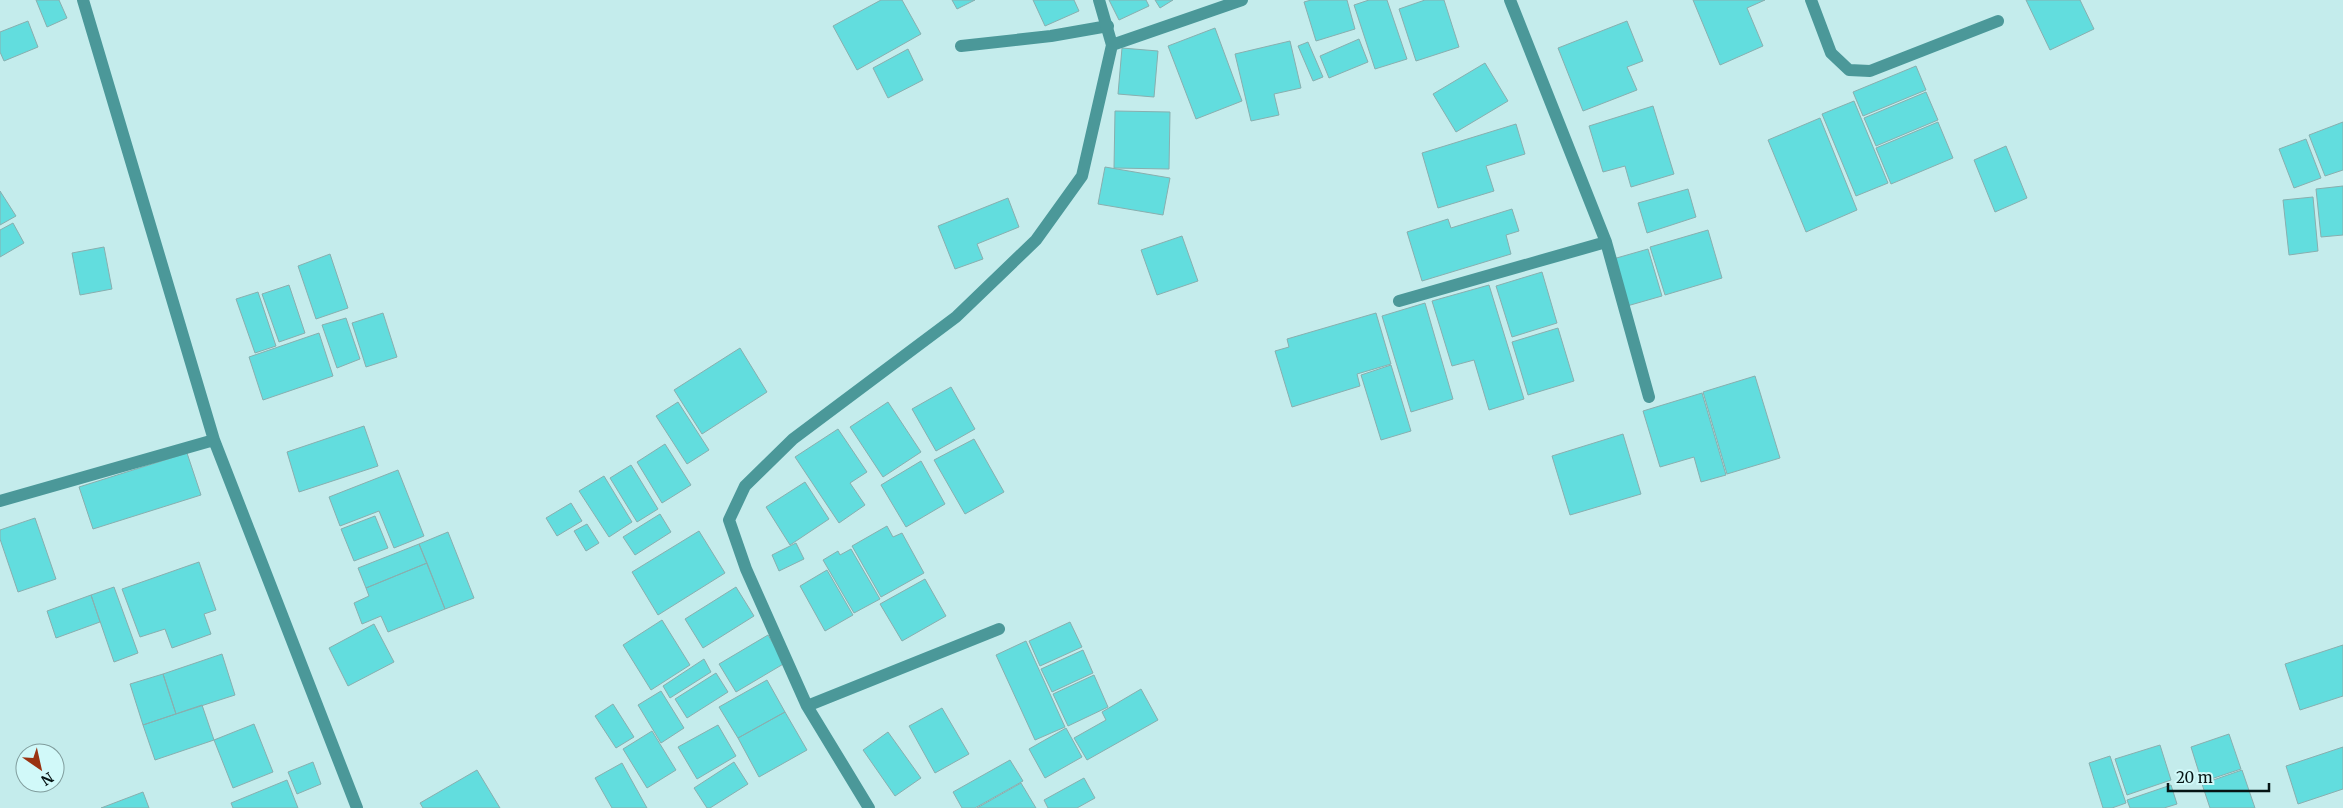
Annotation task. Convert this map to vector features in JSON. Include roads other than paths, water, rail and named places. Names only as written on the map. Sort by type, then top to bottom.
[{"type":"street","points":[[83,0],[214,440],[357,808]]},
{"type":"street","points":[[869,808],[806,706],[746,569],[729,520],[745,486],[793,439],[956,316],[1036,240],[1082,176],[1112,45],[1099,0]]},
{"type":"street","points":[[1112,45],[1242,0]]},
{"type":"street","points":[[1510,0],[1606,242],[1649,397]]},
{"type":"street","points":[[1811,0],[1831,53],[1849,70],[1870,71],[1998,21]]},
{"type":"street","points":[[961,46],[1051,36],[1108,26]]},
{"type":"street","points":[[1399,301],[1606,242]]},
{"type":"street","points":[[0,501],[214,440]]},
{"type":"street","points":[[806,706],[999,629]]}]
